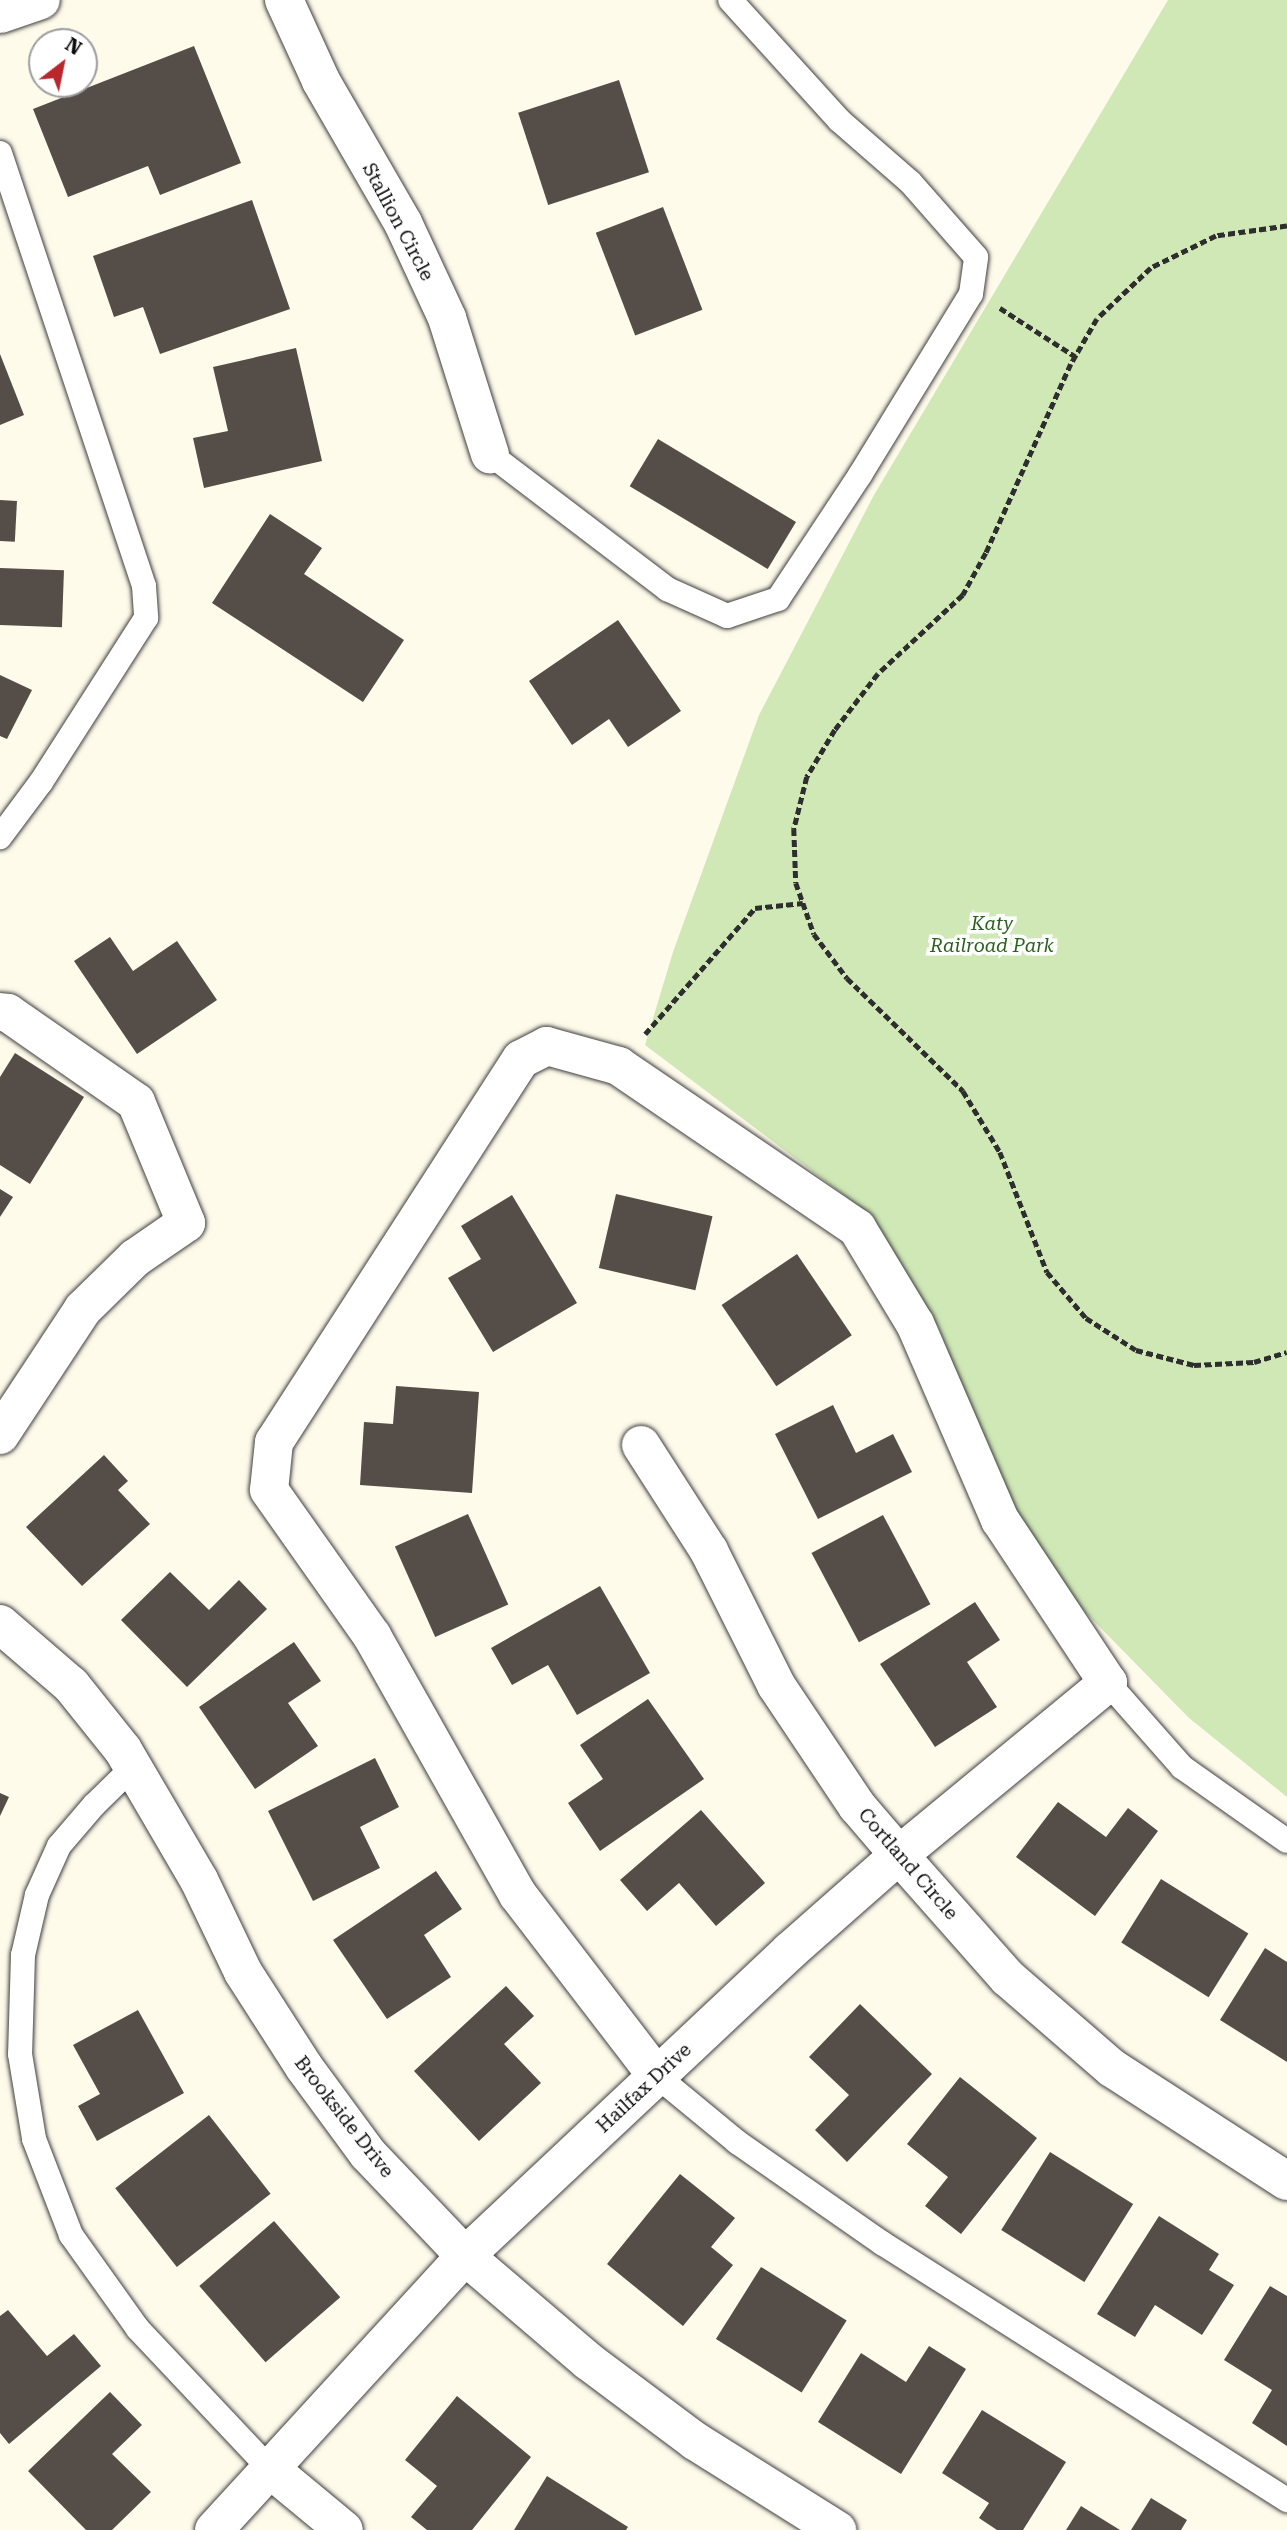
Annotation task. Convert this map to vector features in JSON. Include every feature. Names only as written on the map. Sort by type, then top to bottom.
[{"type":"street","points":[[0,14],[41,0]]},
{"type":"street","name":"Stallion Circle","points":[[284,0],[321,81],[402,223],[447,318],[490,454]]},
{"type":"street","points":[[0,1012],[8,1013],[136,1102],[186,1223],[135,1258],[83,1309],[0,1435]]},
{"type":"street","points":[[657,2076],[518,1895],[372,1636],[269,1490],[274,1442],[521,1059],[547,1046],[619,1066],[857,1228],[915,1324],[1000,1520],[1108,1683]]},
{"type":"street","name":"Cortland Circle","points":[[641,1445],[709,1551],[776,1685],[857,1806],[898,1855],[1009,1978],[1112,2068],[1287,2181]]},
{"type":"street","name":"Brookside Drive","points":[[0,1624],[71,1685],[133,1767],[199,1880],[243,1972],[304,2067],[368,2154],[465,2256],[588,2361],[695,2441],[838,2530]]},
{"type":"street","name":"Hailfax Drive","points":[[214,2530],[465,2256],[789,1951],[898,1855],[1108,1683]]},
{"type":"street","points":[[269,2468],[344,2530]]},
{"type":"lane","points":[[490,454],[667,589],[727,616],[778,599],[860,475],[971,290],[976,257],[910,182],[839,120],[730,0]]},
{"type":"lane","points":[[0,153],[144,586],[146,618],[41,782],[0,837]]},
{"type":"lane","points":[[1108,1683],[1182,1767],[1287,1841]]},
{"type":"lane","points":[[133,1767],[94,1805],[59,1846],[37,1895],[23,1955],[20,2054],[34,2139],[71,2235],[130,2319],[269,2468]]},
{"type":"lane","points":[[657,2076],[737,2142],[883,2243],[1287,2500]]},
{"type":"path","points":[[1287,226],[1216,236],[1151,268],[1097,319],[1076,357],[986,553],[962,595],[878,674],[835,730],[807,776],[794,829],[796,883],[814,934],[847,978],[963,1091],[1000,1152],[1047,1272],[1086,1318],[1136,1350],[1194,1365],[1254,1362],[1287,1352]]},
{"type":"path","points":[[971,290],[1076,357]]},
{"type":"path","points":[[619,1066],[755,908],[803,903]]},
{"type":"green space","name":"Katy Railroad Park","points":[[1168,0],[1287,0],[1287,1797],[1189,1718],[1085,1612],[1008,1508],[939,1328],[852,1201],[645,1045],[673,952],[759,715],[874,495]]},
{"type":"building","points":[[194,46],[241,163],[160,195],[148,166],[68,197],[33,109],[61,98],[98,98],[98,84]]},
{"type":"building","points":[[619,80],[649,172],[548,205],[518,113]]},
{"type":"building","points":[[252,200],[290,309],[160,354],[143,307],[114,317],[93,256]]},
{"type":"building","points":[[663,207],[702,310],[635,335],[596,233]]},
{"type":"building","points":[[296,348],[322,461],[204,488],[193,438],[228,431],[213,367]]},
{"type":"building","points":[[0,354],[24,415],[0,425]]},
{"type":"building","points":[[658,439],[796,522],[768,569],[630,486]]},
{"type":"building","points":[[0,500],[17,501],[15,542],[0,541]]},
{"type":"building","points":[[270,514],[322,548],[304,574],[404,640],[363,702],[212,603]]},
{"type":"building","points":[[0,568],[64,570],[62,627],[0,625]]},
{"type":"building","points":[[618,620],[681,711],[628,747],[609,719],[572,745],[529,681]]},
{"type":"building","points":[[0,675],[32,690],[7,739],[0,736]]},
{"type":"building","points":[[110,937],[133,971],[177,941],[217,1000],[137,1054],[74,961]]},
{"type":"building","points":[[15,1053],[84,1097],[30,1184],[0,1165],[0,1077]]},
{"type":"building","points":[[0,1189],[13,1197],[0,1217]]},
{"type":"building","points":[[616,1194],[712,1216],[695,1290],[599,1268]]},
{"type":"building","points":[[512,1195],[577,1303],[493,1352],[448,1278],[481,1259],[461,1226]]},
{"type":"building","points":[[797,1254],[852,1335],[776,1386],[722,1305]]},
{"type":"building","points":[[396,1386],[479,1392],[472,1493],[360,1485],[364,1422],[393,1424]]},
{"type":"building","points":[[833,1405],[856,1453],[893,1434],[912,1472],[818,1519],[775,1434]]},
{"type":"building","points":[[104,1455],[128,1481],[118,1490],[150,1524],[82,1586],[26,1527]]},
{"type":"building","points":[[468,1514],[508,1604],[435,1637],[395,1547]]},
{"type":"building","points":[[883,1515],[930,1604],[859,1642],[811,1553]]},
{"type":"building","points":[[170,1572],[209,1610],[239,1580],[267,1609],[187,1687],[121,1620]]},
{"type":"building","points":[[600,1586],[650,1673],[577,1715],[548,1665],[512,1685],[491,1648]]},
{"type":"building","points":[[975,1602],[1000,1640],[967,1662],[997,1707],[935,1747],[880,1664]]},
{"type":"building","points":[[294,1642],[321,1681],[288,1703],[318,1746],[255,1789],[199,1707]]},
{"type":"building","points":[[648,1699],[704,1779],[600,1851],[568,1803],[603,1779],[580,1745]]},
{"type":"building","points":[[375,1758],[399,1807],[360,1827],[380,1868],[313,1901],[268,1811]]},
{"type":"building","points":[[0,1793],[9,1797],[0,1816]]},
{"type":"building","points":[[1058,1802],[1106,1837],[1128,1808],[1158,1831],[1095,1916],[1016,1857]]},
{"type":"building","points":[[701,1810],[765,1883],[716,1926],[679,1883],[647,1911],[620,1880]]},
{"type":"building","points":[[436,1871],[462,1909],[424,1935],[451,1977],[387,2019],[333,1940]]},
{"type":"building","points":[[1161,1879],[1248,1934],[1209,1997],[1121,1943]]},
{"type":"building","points":[[1265,1948],[1287,1962],[1287,2062],[1220,2020]]},
{"type":"building","points":[[506,1986],[534,2016],[504,2044],[541,2083],[479,2141],[414,2071]]},
{"type":"building","points":[[860,2004],[932,2074],[847,2162],[815,2130],[849,2095],[809,2057]]},
{"type":"building","points":[[138,2010],[184,2093],[97,2141],[78,2106],[100,2094],[73,2045]]},
{"type":"building","points":[[960,2077],[1037,2138],[961,2234],[925,2206],[948,2177],[907,2144]]},
{"type":"building","points":[[209,2115],[271,2194],[177,2267],[115,2188]]},
{"type":"building","points":[[1050,2152],[1133,2204],[1084,2282],[1001,2230]]},
{"type":"building","points":[[680,2174],[735,2218],[711,2247],[733,2265],[683,2326],[607,2264]]},
{"type":"building","points":[[1159,2216],[1219,2254],[1209,2270],[1234,2285],[1202,2335],[1155,2305],[1135,2337],[1097,2314]]},
{"type":"building","points":[[274,2221],[340,2297],[266,2362],[199,2286]]},
{"type":"building","points":[[761,2267],[847,2321],[802,2393],[716,2339]]},
{"type":"building","points":[[1270,2286],[1287,2296],[1287,2446],[1252,2423],[1272,2390],[1224,2360]]},
{"type":"building","points":[[8,2310],[47,2356],[74,2334],[101,2366],[9,2444],[0,2433],[0,2316]]},
{"type":"building","points":[[929,2346],[966,2369],[901,2474],[818,2422],[861,2353],[906,2382]]},
{"type":"building","points":[[110,2392],[142,2425],[112,2454],[151,2492],[112,2530],[86,2530],[28,2471]]},
{"type":"building","points":[[457,2396],[531,2457],[472,2530],[427,2530],[411,2517],[437,2486],[405,2460]]},
{"type":"building","points":[[982,2410],[1066,2462],[1023,2530],[997,2530],[979,2518],[989,2503],[942,2473]]},
{"type":"building","points":[[547,2476],[628,2527],[626,2530],[514,2530]]},
{"type":"building","points":[[1151,2498],[1187,2520],[1181,2530],[1131,2530]]},
{"type":"building","points":[[1081,2506],[1120,2530],[1066,2530]]}]
